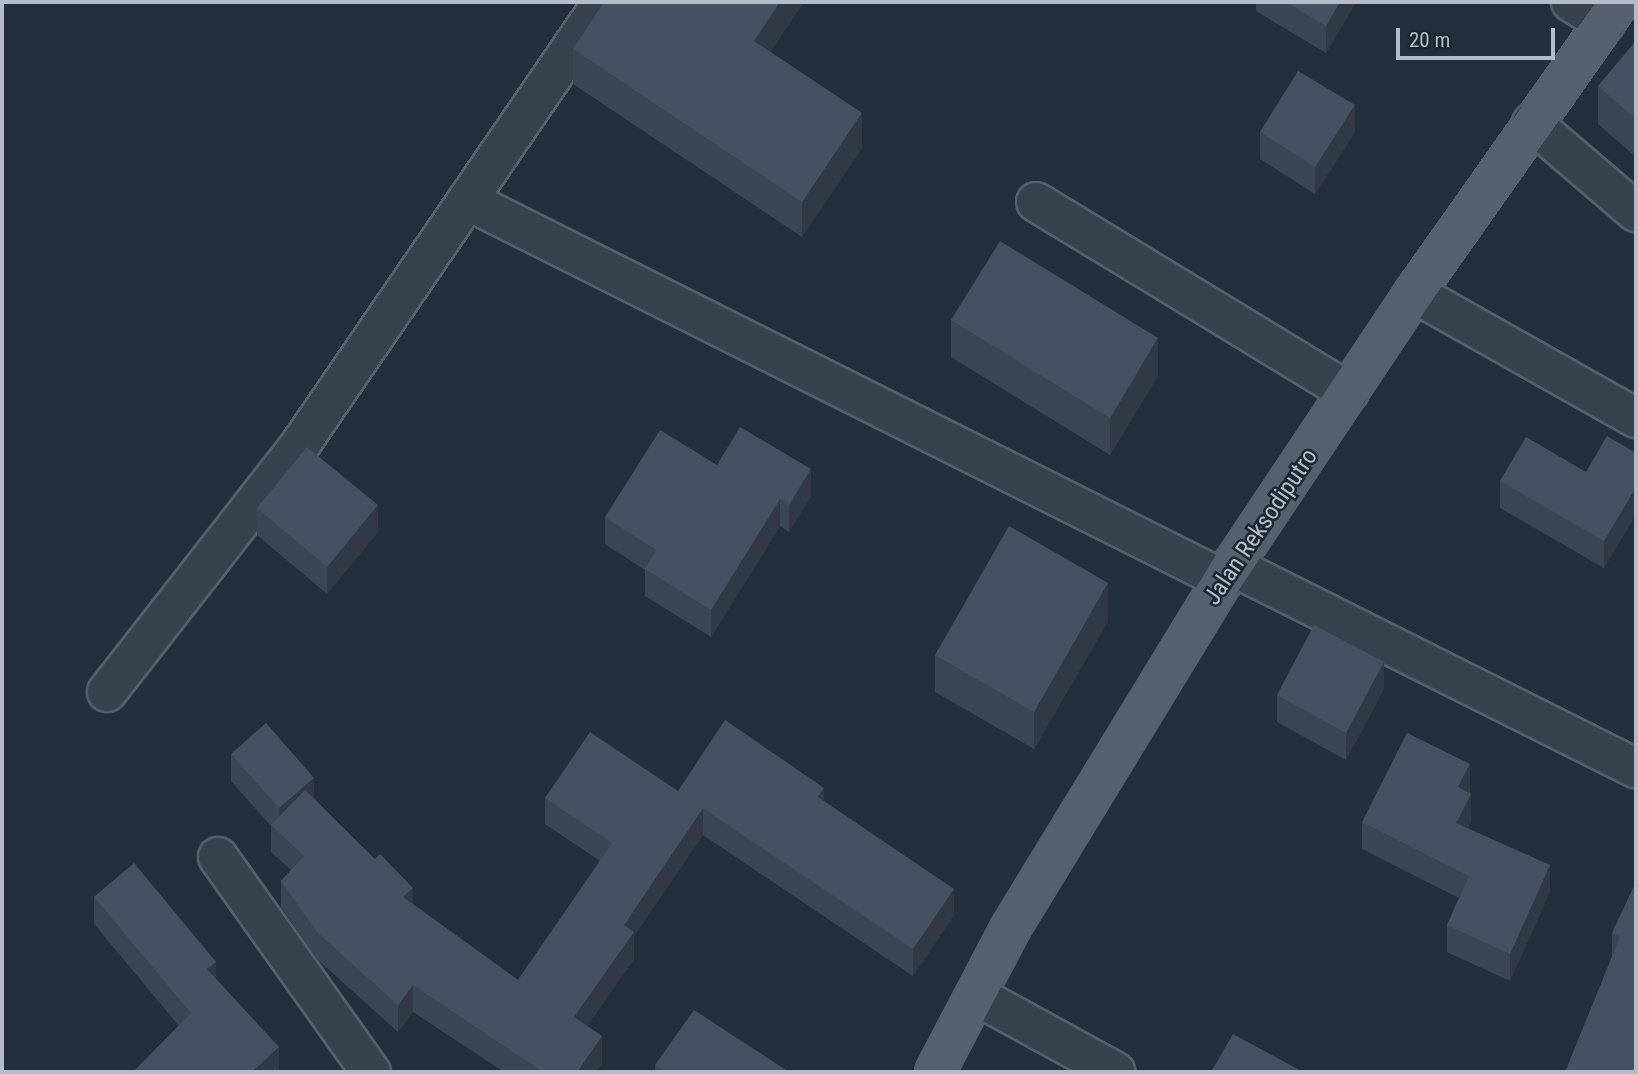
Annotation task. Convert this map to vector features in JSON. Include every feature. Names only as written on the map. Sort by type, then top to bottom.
[{"type":"main road","name":"Jalan Reksodiputro","points":[[935,1072],[1010,929],[1088,796],[1228,573],[1414,293],[1612,12]]},
{"type":"street","points":[[107,692],[302,442],[603,2]]},
{"type":"street","points":[[1571,2],[1612,12]]},
{"type":"street","points":[[1532,123],[1636,212]]},
{"type":"street","points":[[467,200],[1228,573],[1636,768]]},
{"type":"street","points":[[1036,202],[1349,392]]},
{"type":"street","points":[[1414,293],[1636,418]]},
{"type":"street","points":[[218,857],[371,1072]]},
{"type":"street","points":[[977,996],[1116,1072]]},
{"type":"building","points":[[604,2],[780,2],[754,41],[862,113],[802,202],[573,49]]},
{"type":"building","points":[[1286,2],[1340,2],[1326,26]]},
{"type":"building","points":[[1636,41],[1636,119],[1598,86]]},
{"type":"building","points":[[1298,71],[1355,105],[1315,167],[1260,132]]},
{"type":"building","points":[[1000,241],[1158,338],[1110,418],[951,320]]},
{"type":"building","points":[[740,427],[811,469],[789,505],[780,499],[711,610],[645,569],[656,550],[605,517],[660,430],[717,465]]},
{"type":"building","points":[[1607,436],[1636,453],[1636,487],[1604,541],[1500,481],[1526,437],[1586,472]]},
{"type":"building","points":[[307,447],[378,505],[327,567],[257,508]]},
{"type":"building","points":[[1009,526],[1108,583],[1034,712],[935,655]]},
{"type":"building","points":[[1314,625],[1384,662],[1346,733],[1277,695]]},
{"type":"building","points":[[725,720],[824,788],[818,797],[954,889],[913,949],[703,808],[624,925],[634,932],[574,1017],[602,1036],[577,1072],[543,1072],[413,985],[398,1005],[317,932],[281,881],[304,856],[271,825],[305,790],[375,859],[380,854],[413,888],[403,897],[518,980],[612,843],[545,798],[590,732],[678,791]]},
{"type":"building","points":[[266,723],[314,778],[279,808],[231,754]]},
{"type":"building","points":[[1407,733],[1470,764],[1458,787],[1471,794],[1456,823],[1550,865],[1510,954],[1447,925],[1469,876],[1362,822]]},
{"type":"building","points":[[134,863],[216,962],[207,969],[279,1047],[252,1072],[133,1072],[191,1013],[94,897]]},
{"type":"building","points":[[1636,882],[1634,1072],[1565,1072],[1620,937],[1612,933]]},
{"type":"building","points":[[694,1010],[789,1072],[666,1072],[655,1065]]},
{"type":"building","points":[[1233,1034],[1303,1072],[1211,1072]]}]
